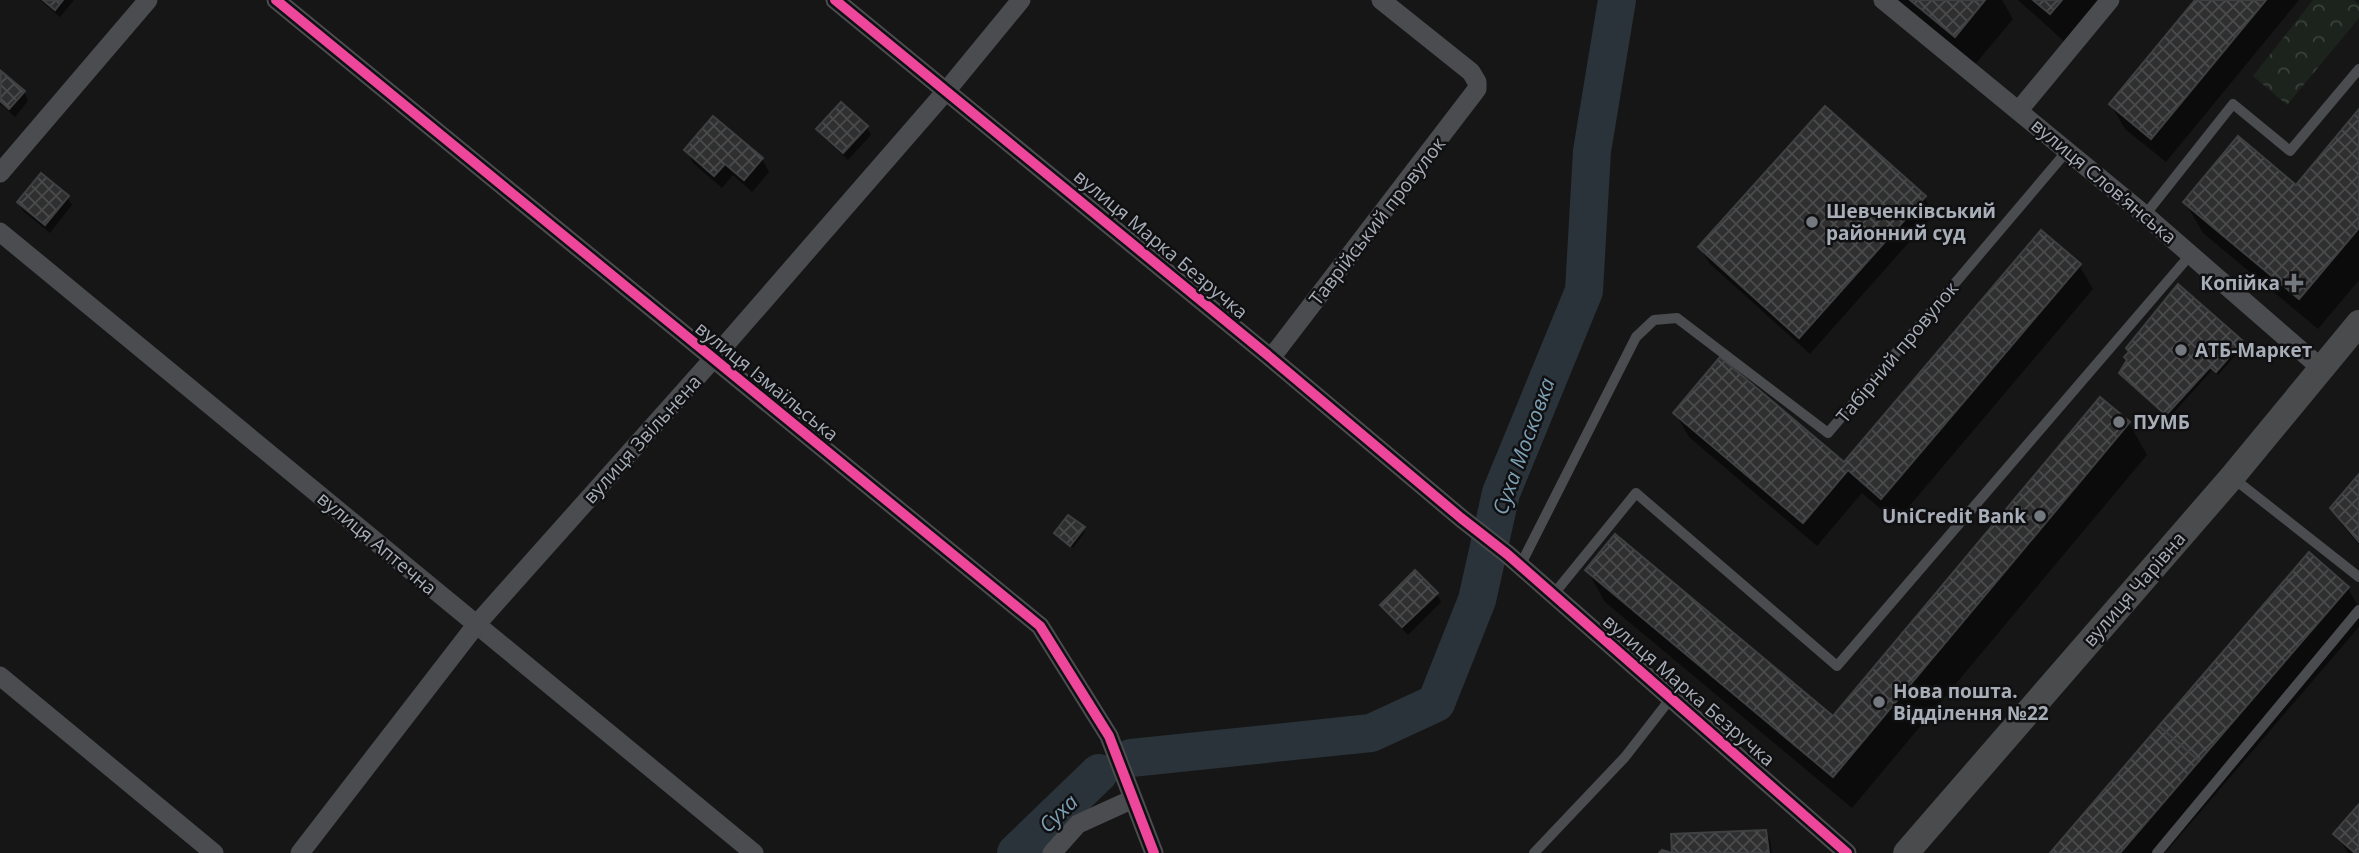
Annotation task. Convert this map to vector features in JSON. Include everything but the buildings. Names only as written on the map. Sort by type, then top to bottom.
[{"type":"street","points":[[0,173],[148,0]]},
{"type":"street","name":"вулиця Ізмаїльська","points":[[276,0],[1040,626],[1109,736],[1154,853]]},
{"type":"street","name":"вулиця Марка Безручка","points":[[835,0],[1514,560],[1847,853]]},
{"type":"street","name":"вулиця Звільнена","points":[[300,853],[476,625],[713,359],[947,90],[1021,0]]},
{"type":"street","name":"Таврійський провулок","points":[[1271,358],[1473,96],[1477,82],[1471,72],[1381,0]]},
{"type":"street","name":"вулиця Слов’янська","points":[[1884,0],[2145,215],[2321,368]]},
{"type":"street","points":[[2019,110],[2110,0]]},
{"type":"street","name":"вулиця Аптечна","points":[[0,232],[754,853]]},
{"type":"street","name":"вулиця Чарівна","points":[[1906,853],[2232,477],[2359,323]]},
{"type":"street","points":[[0,676],[214,853]]},
{"type":"street","points":[[1052,853],[1078,824],[1133,799]]},
{"type":"lane","points":[[2145,215],[2232,104],[2290,151],[2359,69]]},
{"type":"lane","name":"Табірний провулок","points":[[1514,560],[1636,337],[1654,320],[1677,318],[1828,433],[2067,150]]},
{"type":"lane","points":[[1553,595],[1636,493],[1837,666],[2191,254]]},
{"type":"lane","points":[[2232,477],[2359,577]]},
{"type":"lane","points":[[2157,853],[2359,610]]},
{"type":"lane","points":[[1534,853],[1625,757],[1671,698]]},
{"type":"green space","points":[[2313,0],[2354,0],[2359,4],[2359,18],[2287,105],[2253,76]]},
{"type":"waterway","name":"Суха Московка","points":[[1131,758],[1371,733],[1436,703],[1477,600],[1501,493],[1584,291],[1592,151],[1617,0]]},
{"type":"waterway","name":"Суха","points":[[1016,853],[1099,773]]},
{"type":"cycle path","points":[[276,0],[1040,626],[1109,736],[1154,853]]},
{"type":"cycle path","points":[[835,0],[1507,554],[1847,853]]},
{"type":"place","name":"Шевченківський районний суд","points":[[1812,222]]},
{"type":"place","name":"Копійка","points":[[2294,283]]},
{"type":"place","name":"АТБ-Маркет","points":[[2181,350]]},
{"type":"place","name":"ПУМБ","points":[[2119,422]]},
{"type":"place","name":"UniCredit Bank","points":[[2040,516]]},
{"type":"place","name":"Нова пошта. Відділення №22","points":[[1879,702]]}]
